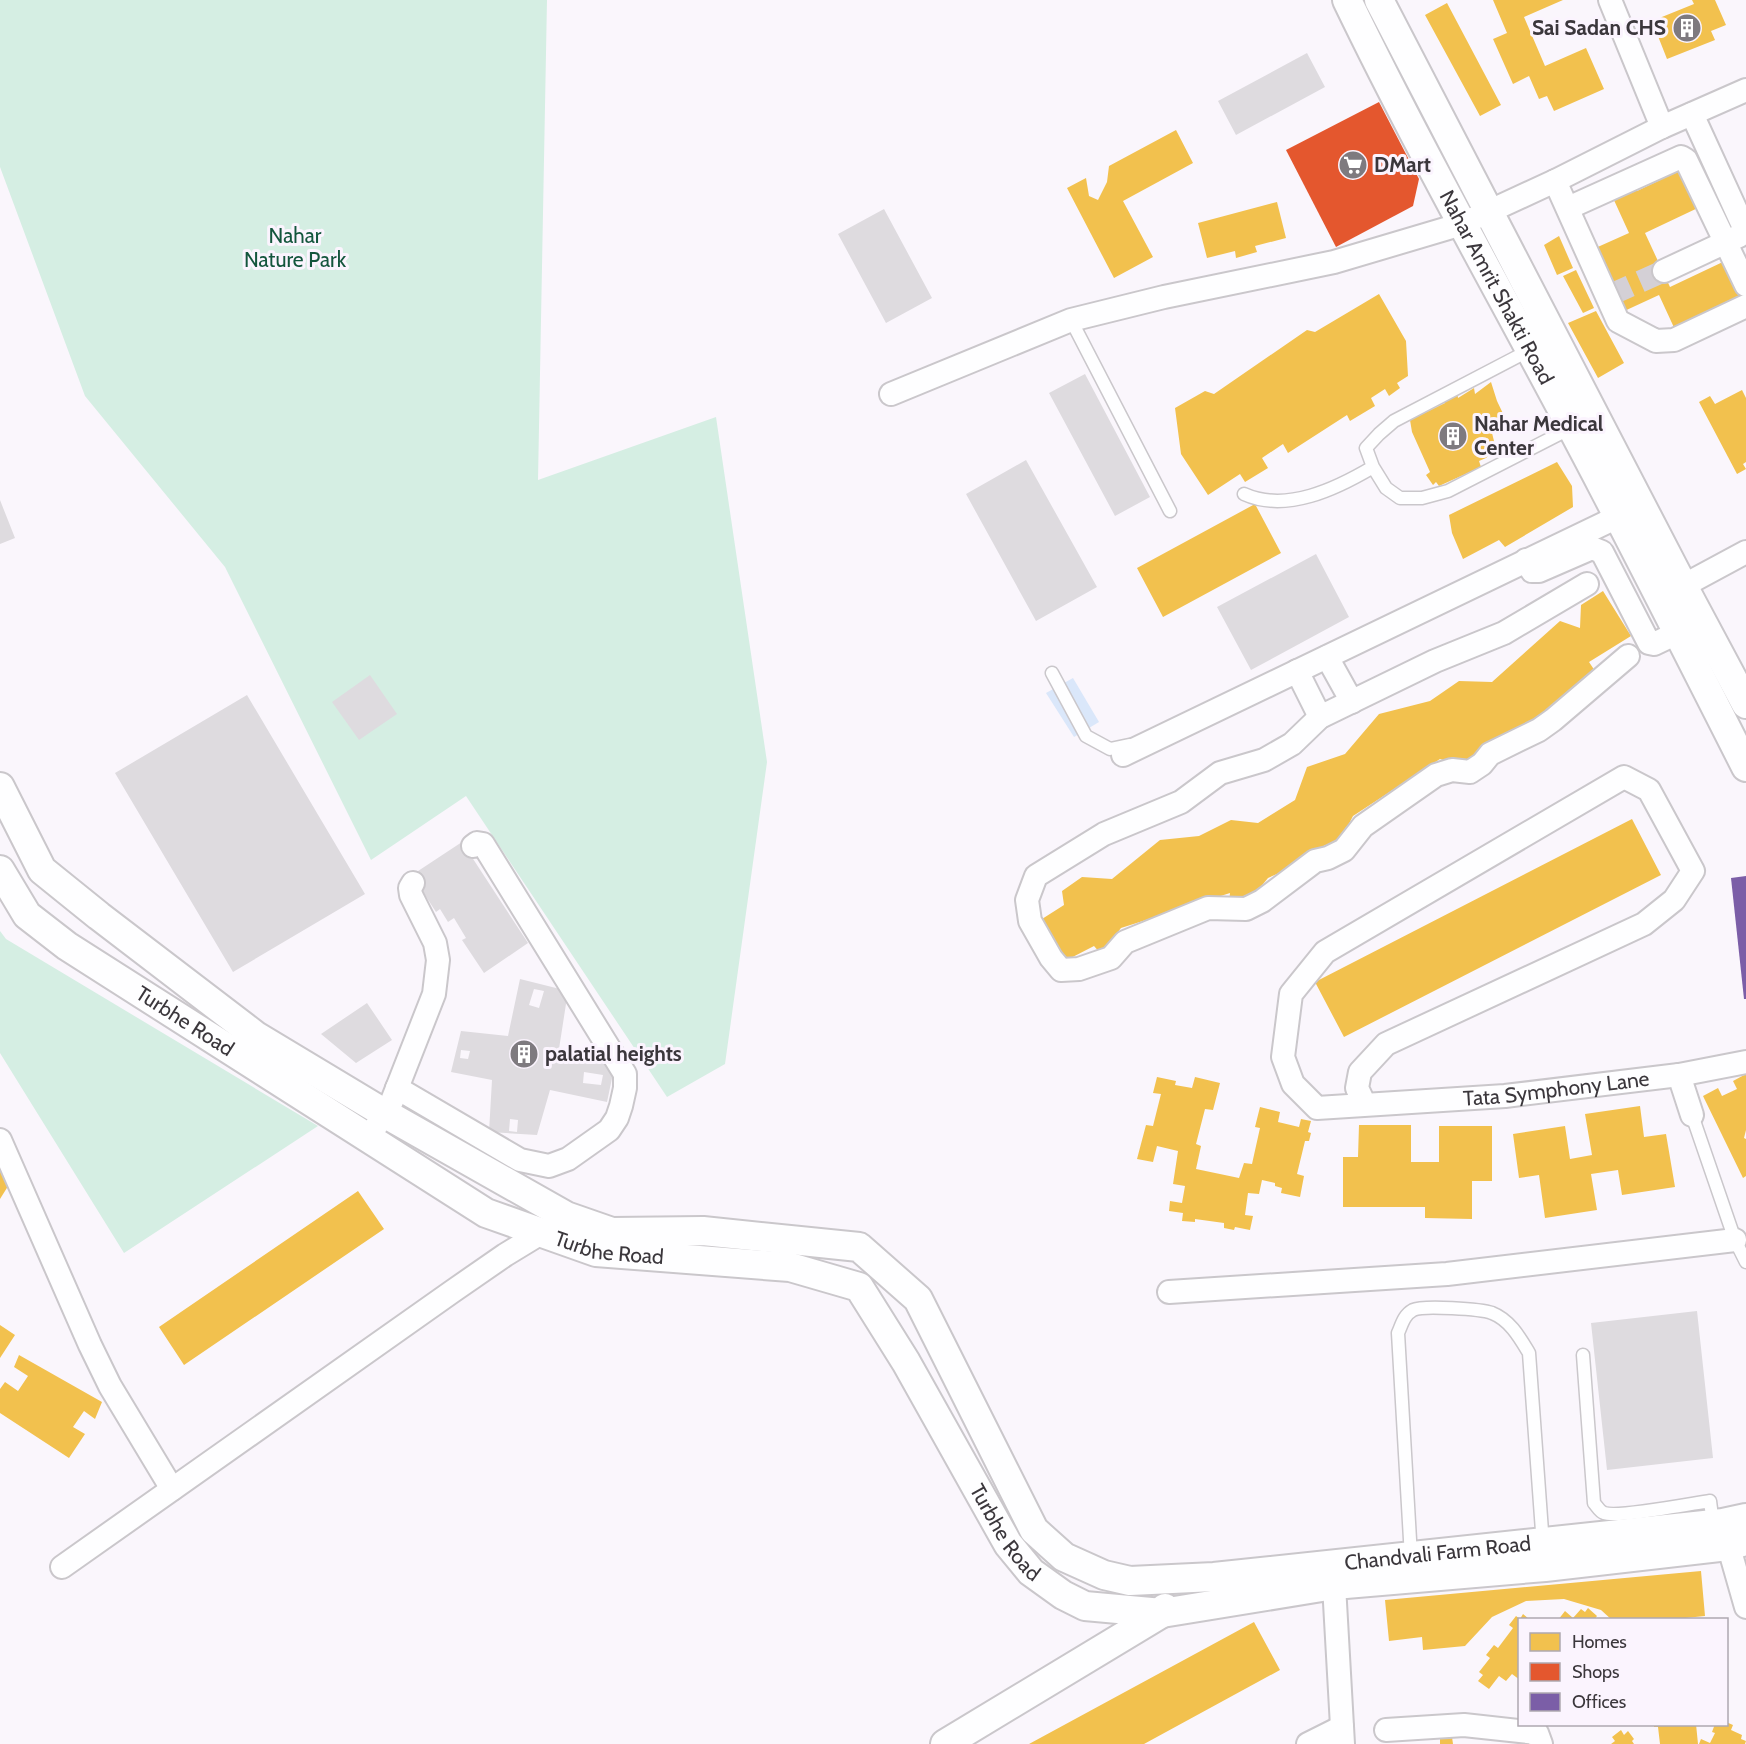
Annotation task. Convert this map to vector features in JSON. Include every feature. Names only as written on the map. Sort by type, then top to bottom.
[{"type":"street","name":"Nahar Amrit Shakti Road","points":[[1347,0],[1462,224],[1530,350],[1583,422]]},
{"type":"street","name":"Nahar Amrit Shakti Road","points":[[1379,0],[1489,211],[1583,422],[1672,593],[1746,704]]},
{"type":"street","points":[[1610,0],[1662,127]]},
{"type":"street","points":[[1376,59],[1402,45]]},
{"type":"street","points":[[891,394],[1071,320],[1164,297],[1334,262],[1462,224],[1555,181],[1662,127],[1746,90]]},
{"type":"street","points":[[1664,271],[1746,232],[1692,114]]},
{"type":"street","points":[[1568,207],[1681,157],[1686,160],[1746,285]]},
{"type":"street","points":[[1555,181],[1609,296],[1618,321],[1656,341],[1674,340],[1746,306]]},
{"type":"street","points":[[1123,755],[1526,560],[1627,506]]},
{"type":"street","points":[[1526,560],[1532,571],[1539,571],[1592,548],[1602,552],[1648,643],[1654,644],[1677,633]]},
{"type":"street","points":[[1672,593],[1746,552]]},
{"type":"street","points":[[1587,584],[1504,633],[1436,661],[1320,717],[1292,744],[1264,760],[1220,773],[1181,802],[1104,834],[1036,876],[1027,900],[1030,921],[1051,958],[1061,970],[1079,969],[1111,958],[1125,942],[1208,908],[1246,909],[1262,901],[1315,861],[1328,858],[1344,850],[1363,826],[1436,775],[1452,770],[1470,772],[1482,764],[1490,754],[1539,730],[1628,656]]},
{"type":"street","name":"Nahar Amrit Shakti Road","points":[[1672,593],[1677,633],[1746,767]]},
{"type":"street","points":[[1327,657],[1352,702]]},
{"type":"street","points":[[1297,671],[1320,717]]},
{"type":"street","name":"Tata Symphony Lane","points":[[1365,1105],[1357,1088],[1360,1072],[1386,1044],[1644,924],[1674,900],[1693,871],[1649,790],[1624,777],[1324,952],[1291,994],[1283,1057],[1293,1084],[1317,1108],[1365,1105],[1505,1096],[1678,1075],[1746,1062]]},
{"type":"street","points":[[0,787],[42,870],[252,1049]]},
{"type":"street","points":[[391,1100],[520,1160],[549,1166],[568,1159],[609,1130],[621,1106],[625,1074],[483,844],[477,843],[473,846]]},
{"type":"street","name":"Turbhe Road","points":[[0,870],[27,915],[67,946],[252,1049],[368,1139],[486,1213],[596,1252],[790,1267],[859,1287],[906,1362],[1008,1544],[1031,1572],[1063,1595],[1085,1606],[1162,1613]]},
{"type":"street","points":[[27,915],[56,881]]},
{"type":"street","points":[[368,1139],[391,1100],[434,994],[438,960],[435,943],[411,895],[410,888],[413,883]]},
{"type":"street","name":"Chandvali Farm Road","points":[[252,1049],[391,1100],[566,1216],[612,1232],[703,1231],[859,1247],[918,1299],[1034,1530],[1064,1557],[1104,1575],[1130,1581],[1411,1567],[1544,1554],[1625,1535],[1731,1530]]},
{"type":"street","points":[[1678,1075],[1692,1115]]},
{"type":"street","points":[[0,1140],[110,1386],[172,1489]]},
{"type":"street","points":[[62,1567],[453,1291],[566,1216]]},
{"type":"street","points":[[1169,1292],[1448,1274],[1735,1240]]},
{"type":"street","points":[[877,1315],[905,1288]]},
{"type":"street","points":[[1731,1530],[1746,1607]]},
{"type":"street","name":"Chandvali Farm Road","points":[[1162,1613],[1334,1585],[1411,1567]]},
{"type":"street","points":[[945,1744],[1162,1613],[1185,1578]]},
{"type":"street","points":[[1308,1744],[1342,1735],[1334,1585]]},
{"type":"street","points":[[1386,1730],[1464,1725],[1537,1733],[1540,1744]]},
{"type":"lane","points":[[1071,320],[1170,511]]},
{"type":"lane","points":[[1530,350],[1394,421],[1379,434],[1366,448],[1373,467],[1386,488],[1400,498],[1422,498],[1448,491],[1583,422]]},
{"type":"lane","points":[[1244,494],[1255,499],[1286,501],[1325,491],[1373,467]]},
{"type":"lane","points":[[1052,673],[1086,736],[1110,749],[1131,745],[1627,506]]},
{"type":"lane","points":[[1692,1115],[1735,1240],[1746,1262]]},
{"type":"lane","points":[[1411,1567],[1398,1333],[1404,1318],[1414,1309],[1462,1308],[1492,1313],[1514,1329],[1529,1353],[1544,1554]]},
{"type":"lane","points":[[1583,1355],[1594,1503],[1598,1508],[1625,1535],[1710,1501],[1731,1530]]},
{"type":"green space","name":"Nahar Nature Park","points":[[0,0],[547,0],[538,480],[716,417],[767,762],[725,1064],[667,1097],[466,796],[371,860],[225,567],[85,396],[0,167]]},
{"type":"green space","points":[[0,931],[6,939],[318,1126],[124,1253],[0,1053]]},
{"type":"water","points":[[1073,678],[1099,722],[1074,737],[1046,693]]},
{"type":"building: Homes","points":[[1493,0],[1563,0],[1524,17],[1545,66],[1586,48],[1604,89],[1554,111],[1547,96],[1539,99],[1529,76],[1513,84],[1493,39],[1507,33]]},
{"type":"building: Homes","name":"Sai Sadan CHS","points":[[1692,0],[1715,0],[1726,25],[1711,31],[1715,40],[1667,59],[1652,21],[1694,4]]},
{"type":"building: Homes","points":[[1447,3],[1501,105],[1480,116],[1425,15]]},
{"type":"building: Homes","points":[[1176,130],[1193,163],[1123,201],[1153,257],[1114,278],[1067,188],[1086,178],[1089,196],[1098,200],[1107,182],[1109,166]]},
{"type":"building: Homes","points":[[1683,165],[1702,206],[1645,233],[1670,287],[1727,260],[1746,302],[1677,334],[1659,295],[1620,313],[1591,250],[1629,233],[1613,198],[1636,187],[1637,191]]},
{"type":"building: Homes","points":[[1277,202],[1286,238],[1255,246],[1257,252],[1236,258],[1235,251],[1207,258],[1198,223]]},
{"type":"building: Homes","points":[[1559,236],[1573,268],[1557,275],[1544,245]]},
{"type":"building: Homes","points":[[1576,270],[1594,308],[1583,313],[1563,276]]},
{"type":"building: Homes","points":[[1379,294],[1406,341],[1408,376],[1397,383],[1400,388],[1389,396],[1385,389],[1371,398],[1375,406],[1350,421],[1347,415],[1288,453],[1283,444],[1262,458],[1268,468],[1245,482],[1240,474],[1208,495],[1181,454],[1175,408],[1205,391],[1214,394],[1307,330],[1315,332]]},
{"type":"building: Homes","points":[[1596,311],[1624,363],[1598,378],[1568,323]]},
{"type":"building: Homes","name":"Nahar Medical Center","points":[[1491,382],[1508,424],[1492,433],[1495,445],[1492,453],[1479,461],[1481,467],[1439,486],[1436,482],[1433,485],[1426,475],[1430,472],[1412,432],[1410,420],[1445,403],[1443,397],[1457,391],[1458,398],[1474,388],[1475,394]]},
{"type":"building: Homes","points":[[1742,390],[1746,398],[1746,462],[1743,464],[1746,469],[1737,474],[1699,402],[1710,396],[1715,404]]},
{"type":"building: Homes","points":[[1557,462],[1572,486],[1573,507],[1505,547],[1499,540],[1463,559],[1452,533],[1449,515]]},
{"type":"building: Homes","points":[[1255,504],[1281,553],[1163,617],[1137,568]]},
{"type":"building: Homes","points":[[1603,591],[1631,636],[1589,662],[1597,674],[1553,713],[1474,763],[1462,766],[1440,759],[1353,816],[1337,847],[1325,845],[1295,866],[1268,878],[1250,900],[1229,902],[1230,893],[1121,928],[1101,954],[1094,946],[1061,963],[1042,919],[1064,905],[1062,891],[1082,877],[1112,879],[1160,840],[1199,836],[1231,820],[1258,823],[1295,800],[1307,767],[1345,754],[1379,714],[1430,701],[1459,681],[1492,682],[1560,621],[1580,628],[1581,605]]},
{"type":"building: Homes","points":[[1632,819],[1661,875],[1344,1037],[1315,982]]},
{"type":"building: Homes","points":[[1746,1074],[1744,1138],[1746,1139],[1746,1176],[1743,1178],[1703,1096],[1718,1088],[1722,1096],[1737,1089],[1733,1081]]},
{"type":"building: Homes","points":[[1157,1077],[1176,1081],[1175,1085],[1192,1088],[1195,1077],[1220,1083],[1213,1110],[1205,1109],[1196,1144],[1201,1146],[1196,1169],[1239,1178],[1244,1163],[1252,1164],[1260,1128],[1255,1127],[1260,1107],[1280,1112],[1278,1122],[1299,1127],[1301,1119],[1311,1121],[1308,1132],[1311,1133],[1309,1141],[1305,1141],[1297,1174],[1304,1176],[1300,1197],[1281,1193],[1282,1188],[1275,1186],[1275,1183],[1262,1180],[1259,1194],[1248,1193],[1245,1215],[1253,1216],[1250,1230],[1235,1227],[1234,1230],[1224,1228],[1224,1223],[1195,1219],[1195,1222],[1182,1221],[1183,1213],[1169,1211],[1170,1201],[1182,1203],[1185,1186],[1173,1184],[1178,1151],[1157,1146],[1153,1162],[1137,1159],[1146,1125],[1153,1126],[1161,1094],[1153,1093]]},
{"type":"building: Homes","points":[[1640,1106],[1644,1137],[1666,1134],[1675,1187],[1622,1195],[1618,1170],[1591,1174],[1597,1210],[1545,1218],[1539,1175],[1519,1178],[1513,1134],[1565,1126],[1570,1159],[1592,1155],[1585,1114]]},
{"type":"building: Homes","points":[[1359,1125],[1411,1125],[1411,1162],[1439,1162],[1439,1126],[1492,1126],[1492,1181],[1472,1181],[1472,1219],[1425,1218],[1425,1207],[1343,1207],[1343,1157],[1358,1157]]},
{"type":"building: Homes","points":[[0,1165],[15,1175],[0,1199]]},
{"type":"building: Homes","points":[[358,1191],[384,1229],[184,1365],[159,1327]]},
{"type":"building: Homes","points":[[0,1325],[15,1335],[0,1358]]},
{"type":"building: Homes","points":[[19,1355],[102,1402],[95,1419],[84,1411],[73,1427],[85,1434],[69,1458],[0,1413],[0,1389],[5,1382],[18,1391],[28,1376],[14,1367]]},
{"type":"building: Homes","points":[[1701,1571],[1705,1616],[1610,1618],[1601,1610],[1564,1599],[1526,1601],[1492,1617],[1465,1646],[1423,1650],[1422,1637],[1389,1641],[1385,1600]]},
{"type":"building: Homes","points":[[1588,1608],[1597,1616],[1596,1618],[1573,1618],[1581,1609],[1585,1612]]},
{"type":"building: Homes","points":[[1565,1611],[1573,1618],[1560,1618]]},
{"type":"building: Homes","points":[[1516,1616],[1519,1618],[1518,1678],[1512,1674],[1506,1681],[1499,1676],[1489,1689],[1478,1681],[1483,1675],[1479,1672],[1490,1658],[1486,1655],[1494,1645],[1498,1648],[1513,1628],[1509,1625]]},
{"type":"building: Homes","points":[[1254,1622],[1280,1670],[1144,1744],[1029,1744]]},
{"type":"building: Homes","points":[[1728,1723],[1733,1725],[1731,1730],[1742,1735],[1741,1739],[1746,1741],[1745,1744],[1699,1744],[1701,1739],[1710,1743],[1715,1733],[1712,1732],[1714,1726],[1728,1726]]},
{"type":"building: Homes","points":[[1696,1726],[1698,1744],[1660,1744],[1658,1727],[1654,1727]]},
{"type":"building: Homes","points":[[1621,1730],[1624,1735],[1628,1731],[1634,1739],[1632,1741],[1634,1744],[1611,1744],[1615,1741],[1612,1737]]},
{"type":"building: Homes","points":[[1452,1737],[1453,1744],[1440,1744],[1440,1738]]},
{"type":"building: Shops","name":"DMart","points":[[1379,102],[1419,179],[1413,206],[1336,247],[1286,150]]},
{"type":"building: Offices","points":[[1746,876],[1746,999],[1744,999],[1731,878]]},
{"type":"building: Other","points":[[1307,53],[1325,87],[1236,135],[1218,101]]},
{"type":"building: Other","points":[[884,209],[932,298],[886,323],[838,234]]},
{"type":"building: Other","points":[[1085,374],[1150,497],[1115,516],[1049,393]]},
{"type":"building: Other","points":[[1026,460],[1097,587],[1036,621],[966,494]]},
{"type":"building: Other","points":[[0,500],[15,538],[0,544]]},
{"type":"building: Other","points":[[1316,554],[1349,617],[1251,670],[1217,607]]},
{"type":"building: Other","points":[[370,675],[397,714],[359,740],[332,702]]},
{"type":"building: Other","points":[[247,695],[365,894],[233,972],[115,773]]},
{"type":"building: Other","points":[[462,842],[528,943],[484,973],[462,940],[466,938],[454,918],[448,922],[440,909],[436,912],[412,875]]},
{"type":"building: Other","name":"palatial heights","points":[[520,979],[568,991],[559,1049],[615,1064],[607,1102],[550,1090],[537,1135],[489,1132],[492,1080],[451,1072],[461,1031],[508,1036]],"holes":[[[534,989],[544,991],[539,1008],[529,1005]],[[461,1050],[470,1051],[468,1059],[460,1058]],[[584,1072],[603,1075],[601,1085],[583,1083]],[[510,1119],[518,1120],[517,1132],[509,1131]]]},
{"type":"building: Other","points":[[367,1003],[392,1040],[356,1063],[321,1034]]},
{"type":"building: Other","points":[[1697,1311],[1713,1458],[1607,1470],[1591,1323]]},
{"type":"tunnel","points":[[1610,295],[1664,271]]},
{"type":"place","name":"Sai Sadan CHS","points":[[1687,28]]},
{"type":"place","name":"DMart","points":[[1353,165]]},
{"type":"place","name":"Nahar Medical Center","points":[[1453,436]]},
{"type":"place","name":"palatial heights","points":[[524,1054]]}]
